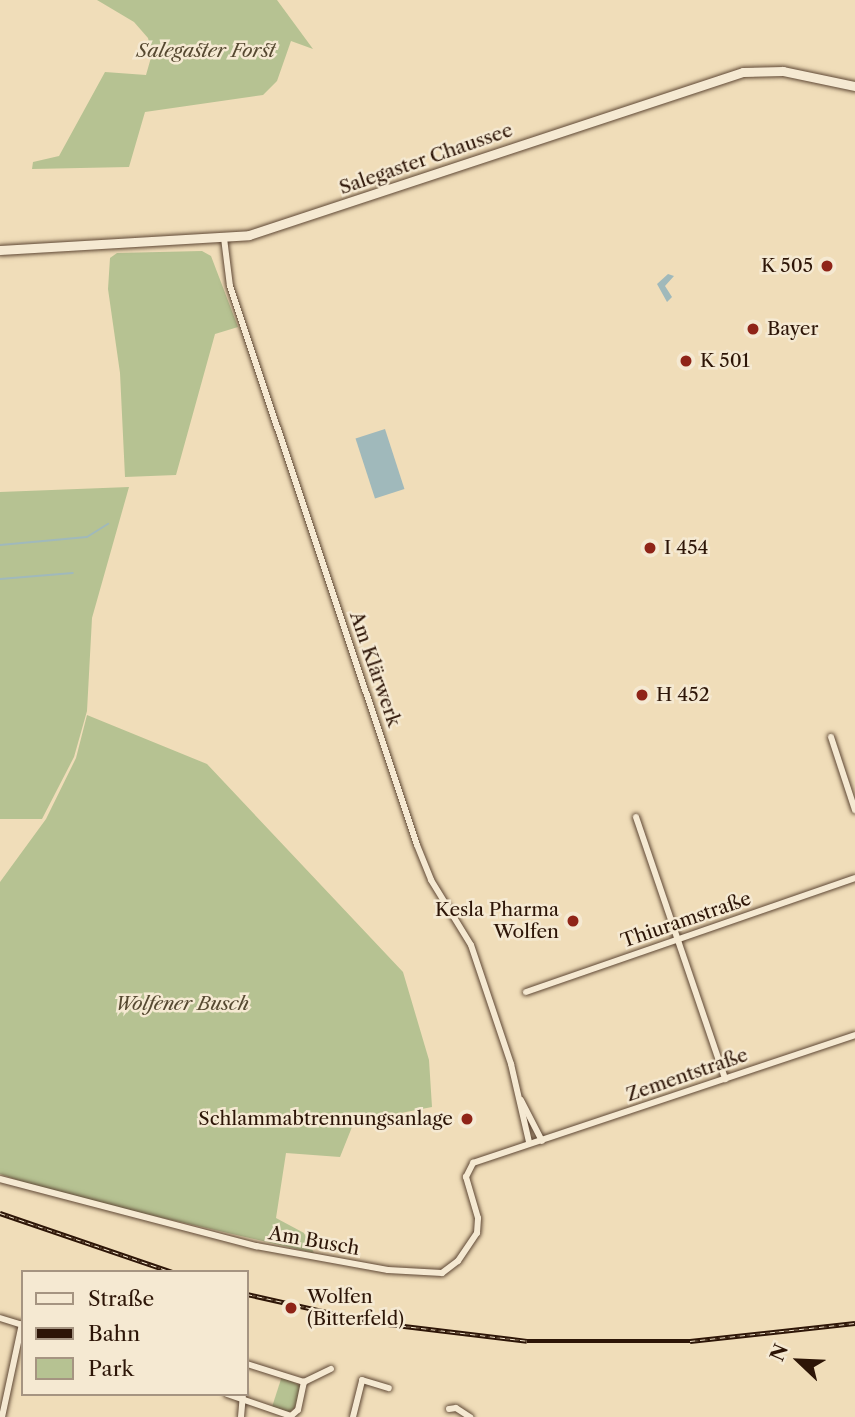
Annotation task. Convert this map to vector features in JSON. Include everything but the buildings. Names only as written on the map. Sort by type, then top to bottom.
[{"type":"main road","name":"Salegaster Chaussee","points":[[0,250],[224,238],[283,225],[743,72],[783,71],[855,86]]},
{"type":"street","name":"Am Klärwerk","points":[[224,238],[230,286],[421,856],[468,937],[521,1100],[529,1142]]},
{"type":"street","points":[[831,737],[855,810]]},
{"type":"street","points":[[636,817],[725,1079]]},
{"type":"street","name":"Thiuramstraße","points":[[526,992],[855,878]]},
{"type":"street","name":"Zementstraße","points":[[529,1142],[542,1141],[855,1035]]},
{"type":"street","name":"Am Klärwerk","points":[[521,1100],[542,1141]]},
{"type":"street","name":"Am Busch","points":[[0,1179],[256,1246],[388,1270],[438,1274],[454,1265],[477,1233],[478,1218],[467,1182],[467,1169],[529,1142]]},
{"type":"street","points":[[0,1318],[21,1324]]},
{"type":"street","points":[[2,1417],[21,1329]]},
{"type":"street","points":[[248,1364],[304,1382],[331,1369]]},
{"type":"street","points":[[353,1417],[359,1387],[366,1379],[389,1388]]},
{"type":"street","points":[[241,1417],[243,1397],[290,1416],[298,1410],[304,1382]]},
{"type":"street","points":[[449,1409],[456,1408],[470,1417]]},
{"type":"green space","name":"Salegaster Forst","points":[[97,0],[277,0],[313,49],[291,41],[277,81],[263,95],[145,112],[129,167],[32,169],[33,162],[59,156],[105,72],[146,75],[152,54],[148,38],[134,22]]},
{"type":"green space","points":[[202,251],[211,256],[238,327],[215,334],[176,475],[125,477],[120,373],[108,289],[110,258],[117,253]]},
{"type":"green space","points":[[129,487],[92,618],[87,711],[74,757],[42,819],[0,819],[0,492]]},
{"type":"green space","name":"Wolfener Busch","points":[[87,715],[207,764],[403,972],[429,1060],[432,1107],[354,1122],[340,1157],[286,1153],[276,1218],[304,1233],[314,1253],[55,1193],[0,1174],[0,882],[46,819],[76,758]]},
{"type":"green space","points":[[282,1376],[302,1387],[294,1409],[288,1412],[272,1407]]},
{"type":"water","points":[[668,274],[674,276],[665,286],[672,297],[667,302],[657,284]]},
{"type":"water","points":[[385,429],[404,489],[375,498],[356,439]]},
{"type":"waterway","points":[[0,545],[87,537],[108,524]]},
{"type":"waterway","points":[[0,579],[73,573]]},
{"type":"railway","points":[[0,1213],[166,1270]]},
{"type":"railway","points":[[248,1294],[371,1322],[527,1341],[690,1341],[855,1323]]},
{"type":"place","name":"K 505","points":[[827,266]]},
{"type":"place","name":"Bayer","points":[[753,329]]},
{"type":"place","name":"K 501","points":[[686,361]]},
{"type":"place","name":"I 454","points":[[650,548]]},
{"type":"place","name":"H 452","points":[[642,695]]},
{"type":"place","name":"Kesla Pharma Wolfen","points":[[573,921]]},
{"type":"place","name":"Schlammabtrennungsanlage","points":[[467,1119]]},
{"type":"place","name":"Wolfen (Bitterfeld)","points":[[291,1308]]}]
